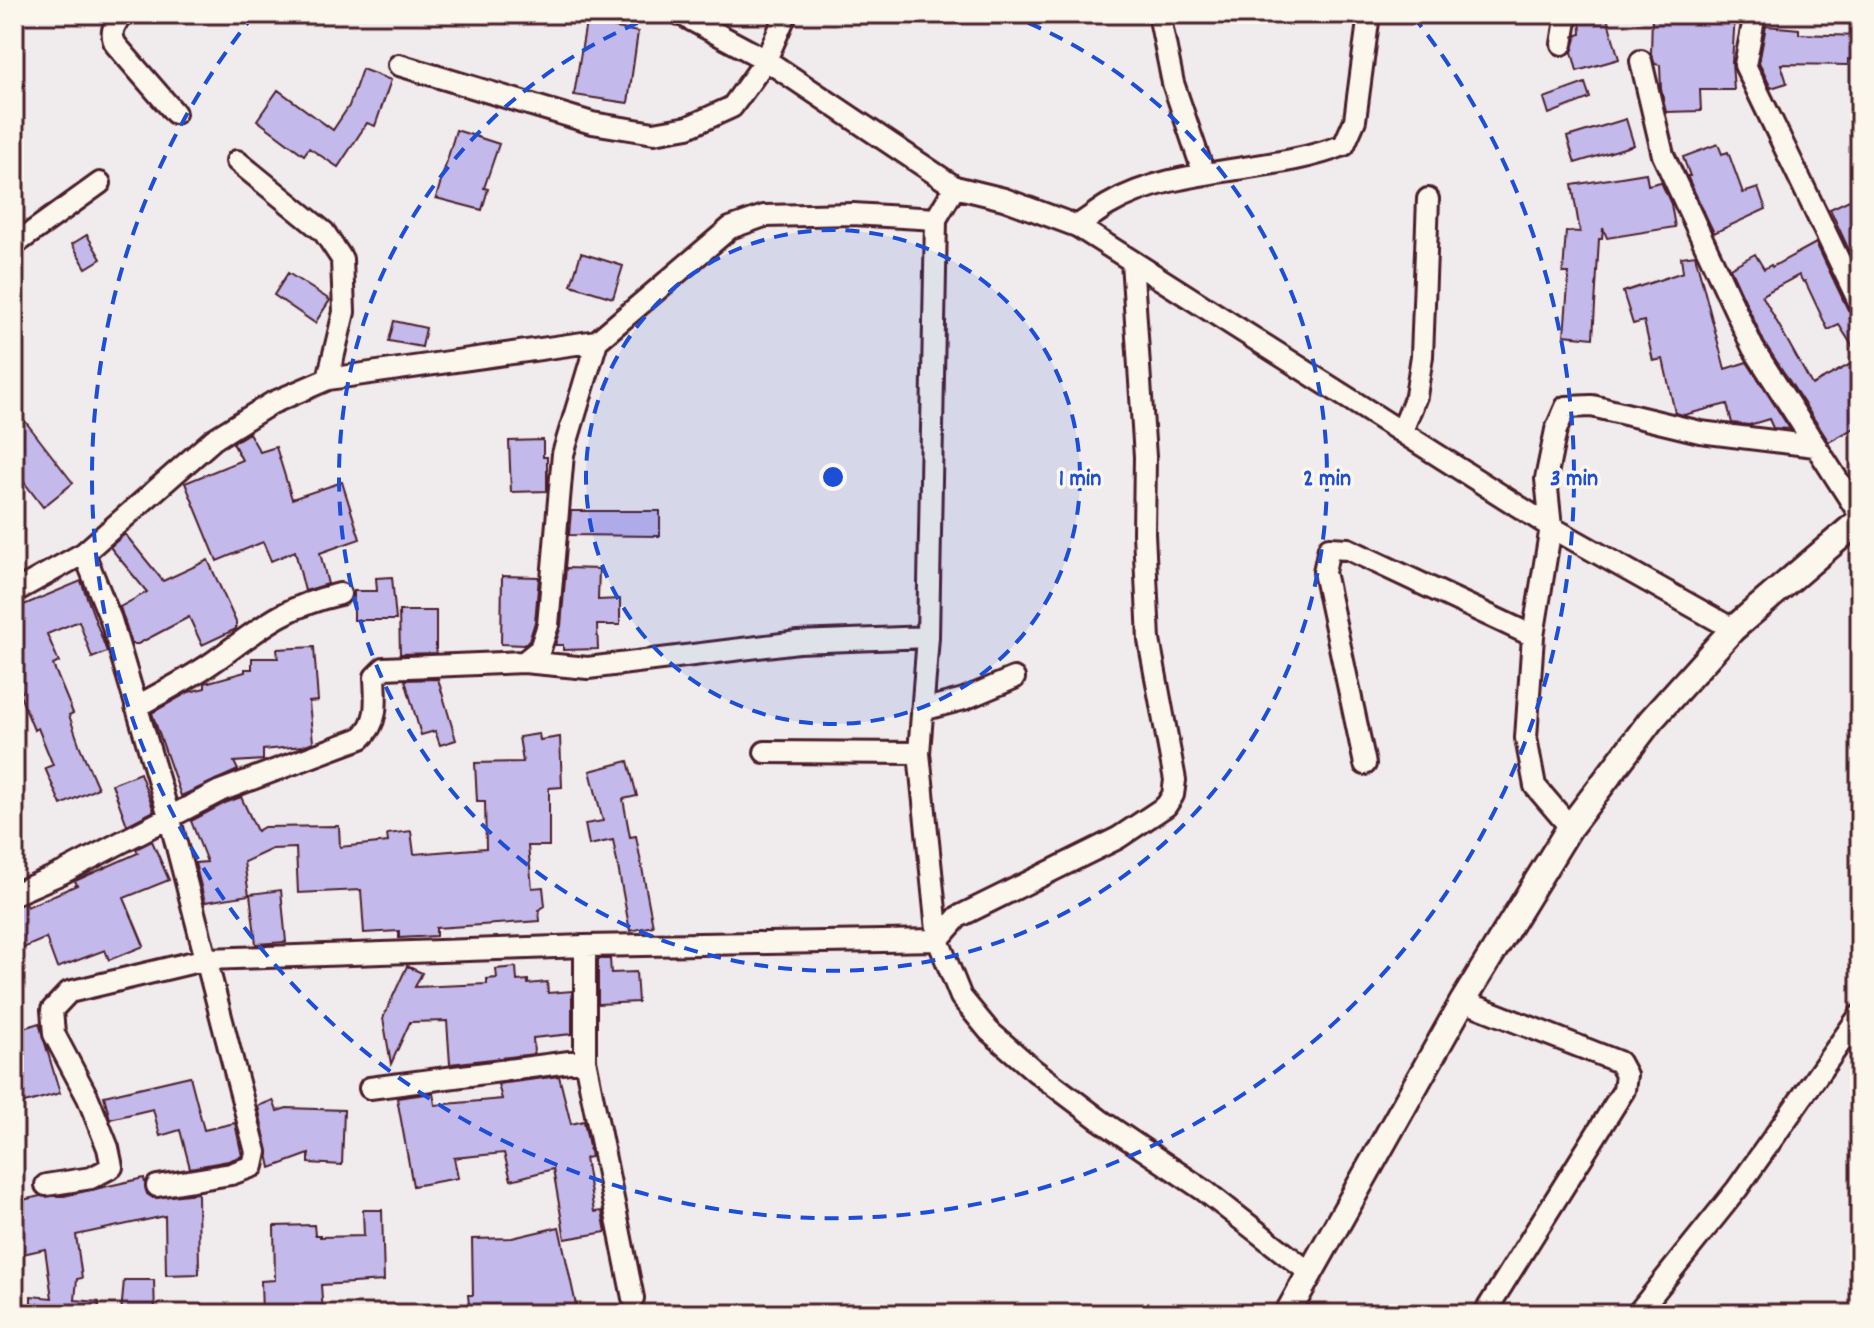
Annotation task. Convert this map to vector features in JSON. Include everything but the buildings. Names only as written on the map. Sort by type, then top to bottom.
[{"type":"street","points":[[122,14],[111,37],[175,113]]},
{"type":"street","points":[[680,14],[766,60],[955,187],[1004,199],[1077,226],[1551,527],[1733,629]]},
{"type":"street","points":[[399,65],[592,123],[654,133],[688,127],[732,107],[766,60],[786,14]]},
{"type":"street","points":[[1159,14],[1173,83],[1204,174]]},
{"type":"street","points":[[1077,226],[1110,203],[1153,187],[1204,174],[1317,156],[1344,145],[1355,120],[1369,14]]},
{"type":"street","points":[[1562,44],[1567,14]]},
{"type":"street","points":[[1755,14],[1745,65],[1860,304]]},
{"type":"street","points":[[1287,1314],[1463,1001],[1570,827],[1651,720],[1733,629],[1860,518],[1753,348],[1663,155],[1641,61]]},
{"type":"street","points":[[237,161],[324,232],[342,259],[344,312],[328,379]]},
{"type":"street","points":[[14,245],[100,183]]},
{"type":"street","points":[[955,187],[936,219],[928,637],[919,753],[938,940],[961,997],[989,1031],[1035,1071],[1100,1120],[1205,1191],[1310,1273]]},
{"type":"street","points":[[1402,431],[1416,396],[1422,356],[1428,199]]},
{"type":"street","points":[[14,592],[84,553],[214,439],[272,403],[328,379],[597,341],[730,228],[764,216],[853,214],[936,219]]},
{"type":"street","points":[[46,1185],[91,1178],[112,1167],[108,1148],[88,1098],[54,1034],[52,1010],[69,992],[207,959],[585,946],[938,940],[958,917],[1118,838],[1166,806],[1173,795],[1175,780],[1149,640],[1144,533],[1145,457],[1132,261]]},
{"type":"street","points":[[524,662],[540,649],[548,625],[563,454],[597,341]]},
{"type":"street","points":[[1570,827],[1535,786],[1526,738],[1533,636],[1551,527],[1546,479],[1556,430],[1566,407],[1592,406],[1700,432],[1815,446]]},
{"type":"street","points":[[1365,764],[1324,572],[1329,548],[1348,549],[1533,636]]},
{"type":"street","points":[[84,553],[111,620],[169,816],[256,1152],[253,1166],[231,1174],[157,1186]]},
{"type":"street","points":[[136,707],[214,662],[258,627],[306,601],[340,594]]},
{"type":"street","points":[[14,894],[62,873],[220,791],[361,738],[373,727],[375,677],[384,668],[524,662],[588,668],[798,642],[928,637]]},
{"type":"street","points":[[922,710],[964,699],[1014,678]]},
{"type":"street","points":[[765,752],[919,753]]},
{"type":"street","points":[[585,946],[585,1060],[633,1298]]},
{"type":"street","points":[[1463,1001],[1619,1062],[1626,1075],[1624,1090],[1484,1314]]},
{"type":"street","points":[[1637,1314],[1852,1041],[1860,1015]]},
{"type":"street","points":[[370,1088],[585,1060]]}]
